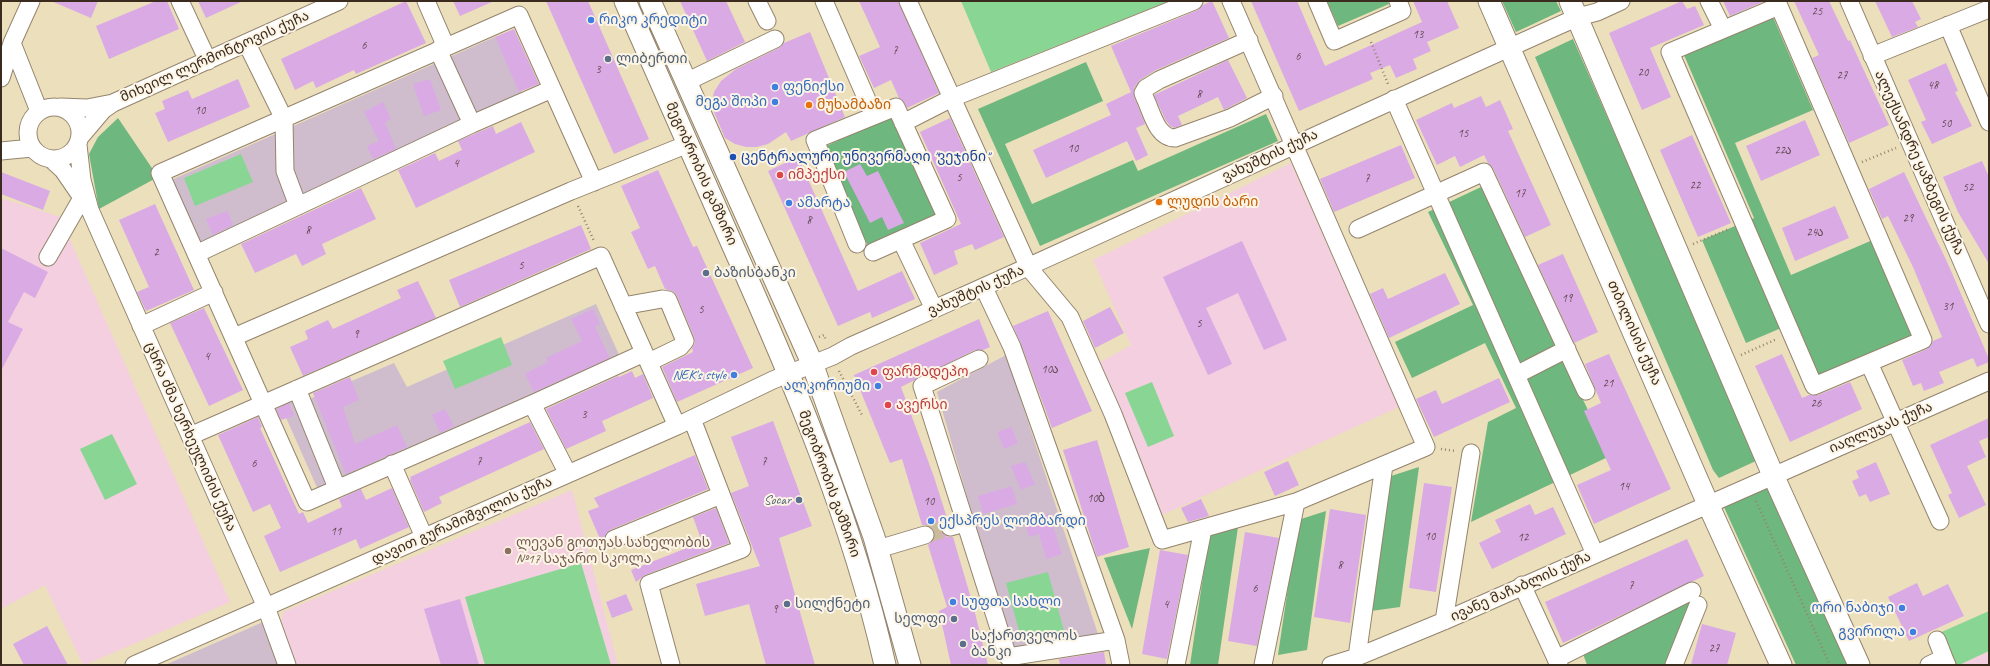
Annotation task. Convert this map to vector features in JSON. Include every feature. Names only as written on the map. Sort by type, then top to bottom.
[{"type":"main road","name":"მეგობრობის გამზირი","points":[[625,1],[789,373],[846,527],[878,634],[885,665]]},
{"type":"main road","name":"მეგობრობის გამზირი","points":[[650,1],[812,363],[878,549],[910,665]]},
{"type":"main road","name":"თბილისის ქუჩა","points":[[1489,1],[1708,504],[1781,665]]},
{"type":"main road","points":[[1574,9],[1773,475],[1859,665]]},
{"type":"street","points":[[1,78],[6,40],[31,1]]},
{"type":"street","points":[[180,1],[208,61]]},
{"type":"street","name":"მიხეილ ლერმონტოვის ქუჩა","points":[[79,140],[103,110],[113,103],[247,44],[339,1]]},
{"type":"street","points":[[426,1],[442,48],[472,124]]},
{"type":"street","points":[[757,1],[767,21]]},
{"type":"street","points":[[824,1],[874,116]]},
{"type":"street","points":[[908,1],[1029,268],[1070,317],[1113,414],[1162,540],[1296,502],[1426,447],[1274,96],[1231,1]]},
{"type":"street","points":[[903,123],[952,98],[1194,1]]},
{"type":"street","points":[[1317,1],[1334,41],[1402,11],[1398,1]]},
{"type":"street","name":"ვახუშტის ქუჩა","points":[[789,373],[832,356],[851,346],[1029,268],[1294,144],[1510,47],[1574,9],[1597,12],[1621,1]]},
{"type":"street","points":[[1710,1],[1723,30]]},
{"type":"street","name":"ალექსანდრე ყაზბეგის ქუჩა","points":[[1849,1],[1989,324]]},
{"type":"street","points":[[1779,6],[1923,340],[1814,386],[1670,52],[1723,30],[1779,6]]},
{"type":"street","points":[[1872,56],[1989,9]]},
{"type":"street","points":[[594,182],[519,15],[160,173],[307,502],[532,404],[646,357],[680,347],[685,341],[668,300],[662,298],[623,306]]},
{"type":"street","points":[[1948,25],[1989,122]]},
{"type":"street","points":[[686,82],[776,39]]},
{"type":"street","points":[[6,40],[39,110]]},
{"type":"street","points":[[1248,40],[1159,80],[1146,88],[1143,93],[1145,98],[1162,134],[1168,138],[1175,138],[1230,118],[1274,96]]},
{"type":"street","points":[[247,44],[284,119],[285,171],[298,206]]},
{"type":"street","points":[[196,254],[472,124],[552,89]]},
{"type":"street","points":[[1394,99],[1594,554]]},
{"type":"street","name":"მიხეილ ლერმონტოვის ქუჩა","points":[[59,106],[87,108],[113,103]]},
{"type":"street","points":[[59,106],[72,113],[79,124],[79,140],[72,153],[63,158],[51,159],[39,154],[32,148],[28,130],[30,121],[39,110],[59,106]]},
{"type":"street","points":[[857,244],[815,140],[896,107],[947,218],[873,252]]},
{"type":"street","name":"ცხრა ძმა ხერხეულიძის ქუჩა","points":[[79,140],[82,180],[86,204]]},
{"type":"street","points":[[234,337],[571,191],[688,144]]},
{"type":"street","points":[[1,151],[32,148]]},
{"type":"street","name":"ცხრა ძმა ხერხეულიძის ქუჩა","points":[[51,159],[63,170],[86,204],[266,607],[287,665]]},
{"type":"street","points":[[1358,230],[1484,172],[1586,392]]},
{"type":"street","points":[[48,257],[86,204]]},
{"type":"street","points":[[900,240],[934,309]]},
{"type":"street","points":[[190,436],[601,256],[646,357],[685,423],[721,495],[742,549],[649,584],[671,665]]},
{"type":"street","points":[[984,288],[1012,347],[1116,640],[1121,665]]},
{"type":"street","points":[[141,326],[214,292]]},
{"type":"street","points":[[1516,375],[1567,349]]},
{"type":"street","points":[[979,359],[922,386],[958,525],[1008,657],[1116,640]]},
{"type":"street","points":[[1869,363],[1940,521]]},
{"type":"street","name":"დავით გურამიშვილის ქუჩა","points":[[134,665],[685,423],[789,373]]},
{"type":"street","name":"იაღლუჯას ქუჩა","points":[[1750,486],[1989,381]]},
{"type":"street","points":[[297,389],[337,488]]},
{"type":"street","points":[[532,404],[568,474]]},
{"type":"street","points":[[1444,621],[1471,453]]},
{"type":"street","points":[[392,464],[424,537]]},
{"type":"street","points":[[1357,657],[1384,465]]},
{"type":"street","name":"ივანე მაჩაბლის ქუჩა","points":[[1331,665],[1357,657],[1444,621],[1522,585],[1750,486]]},
{"type":"street","points":[[614,539],[721,495]]},
{"type":"street","points":[[1263,665],[1296,502]]},
{"type":"street","points":[[1176,665],[1203,529]]},
{"type":"street","points":[[878,549],[925,535]]},
{"type":"street","points":[[1522,585],[1557,662],[1695,598],[1674,665]]},
{"type":"street","points":[[1937,640],[1940,663]]},
{"type":"path","points":[[1365,27],[1394,99]]},
{"type":"path","points":[[1848,167],[1910,143]]},
{"type":"path","points":[[571,191],[601,256]]},
{"type":"path","points":[[1678,251],[1743,222]]},
{"type":"path","points":[[1724,362],[1791,333]]},
{"type":"path","points":[[846,387],[862,415]]},
{"type":"path","points":[[1426,447],[1471,453]]},
{"type":"path","points":[[1750,486],[1830,665]]},
{"type":"shaded area","points":[[497,36],[522,94],[197,244],[169,181]]},
{"type":"shaded area","points":[[1291,163],[1399,407],[1162,515],[1097,364],[1131,345],[1093,260]]},
{"type":"shaded area","points":[[1,198],[60,217],[230,602],[85,665],[83,665],[45,585],[1,609]]},
{"type":"shaded area","points":[[596,304],[621,359],[319,492],[280,404],[300,395],[307,400],[394,363],[407,387]]},
{"type":"shaded area","points":[[1006,355],[1098,634],[1011,650],[937,392]]},
{"type":"shaded area","name":"ლევან გოთუას სახელობის №17 საჯარო სკოლა","points":[[572,490],[618,665],[294,665],[281,625],[283,612]]},
{"type":"shaded area","points":[[263,622],[279,665],[165,665]]},
{"type":"shaded area","points":[[1989,651],[1989,665],[1959,665]]},
{"type":"green space","points":[[961,1],[1169,1],[991,72]]},
{"type":"green space","points":[[1327,1],[1388,1],[1389,4],[1338,26]]},
{"type":"green space","points":[[1502,1],[1556,1],[1561,11],[1516,32]]},
{"type":"green space","points":[[1773,17],[1813,110],[1735,143],[1791,275],[1875,239],[1918,340],[1818,382],[1793,323],[1746,343],[1702,240],[1754,218],[1684,55]]},
{"type":"green space","points":[[1573,39],[1758,460],[1719,478],[1713,470],[1535,57]]},
{"type":"green space","points":[[1086,62],[1103,101],[1005,144],[1032,204],[1133,160],[1138,171],[1266,114],[1278,141],[1040,246],[978,109]]},
{"type":"green space","points":[[892,116],[938,214],[868,246],[822,148]]},
{"type":"green space","points":[[118,118],[158,177],[99,209],[89,154],[98,137]]},
{"type":"green space","points":[[241,154],[253,182],[195,206],[184,178]]},
{"type":"green space","points":[[1481,187],[1610,456],[1471,522],[1488,422],[1516,408],[1485,343],[1412,378],[1395,342],[1473,305],[1428,212]]},
{"type":"green space","points":[[501,337],[512,365],[455,389],[443,361]]},
{"type":"green space","points":[[1152,382],[1174,436],[1148,447],[1125,393]]},
{"type":"green space","points":[[112,434],[137,484],[105,500],[80,449]]},
{"type":"green space","points":[[1419,467],[1400,607],[1371,611],[1391,476]]},
{"type":"green space","points":[[1769,484],[1850,665],[1796,665],[1723,505]]},
{"type":"green space","points":[[1326,511],[1307,650],[1278,655],[1298,520]]},
{"type":"green space","points":[[1238,527],[1218,665],[1190,665],[1209,536]]},
{"type":"green space","points":[[1150,548],[1132,629],[1104,558]]},
{"type":"green space","points":[[581,563],[611,665],[485,665],[465,597]]},
{"type":"green space","points":[[1048,572],[1064,631],[1022,642],[1006,583]]},
{"type":"green space","points":[[1689,597],[1691,607],[1669,665],[1587,665],[1582,651]]},
{"type":"green space","points":[[1989,611],[1989,651],[1959,665],[1954,665],[1937,634]]},
{"type":"building","points":[[51,1],[98,1],[91,18]]},
{"type":"building","points":[[156,1],[167,1],[179,29],[109,59],[96,26]]},
{"type":"building","points":[[198,1],[243,1],[206,18]]},
{"type":"building","points":[[406,1],[426,43],[356,74],[354,70],[316,88],[313,81],[295,90],[281,59]]},
{"type":"building","points":[[453,1],[494,1],[460,16]]},
{"type":"building","points":[[546,1],[588,1],[649,139],[614,154]]},
{"type":"building","points":[[680,1],[726,1],[745,42],[707,61]]},
{"type":"building","points":[[859,1],[898,1],[939,93],[907,108],[905,103],[899,98],[891,80],[874,88],[859,56],[880,47]]},
{"type":"building","points":[[1212,1],[1229,38],[1154,71],[1140,80],[1134,88],[1134,96],[1145,124],[1136,128],[1148,155],[1136,161],[1127,141],[1046,178],[1033,150],[1111,115],[1106,104],[1131,92],[1111,46],[1198,10],[1203,5]]},
{"type":"building","points":[[1251,1],[1297,1],[1325,66],[1422,22],[1413,1],[1447,1],[1459,28],[1427,42],[1431,51],[1413,59],[1417,69],[1396,78],[1390,65],[1370,73],[1373,79],[1299,111]]},
{"type":"building","points":[[1682,1],[1687,9],[1695,6],[1704,25],[1650,48],[1671,97],[1642,110],[1609,33]]},
{"type":"building","points":[[1723,1],[1765,1],[1730,16]]},
{"type":"building","points":[[1794,1],[1829,1],[1848,41],[1850,40],[1889,125],[1849,143],[1812,58],[1819,55]]},
{"type":"building","points":[[1875,1],[1912,1],[1921,19],[1915,22],[1918,27],[1892,37]]},
{"type":"building","points":[[514,29],[539,84],[519,92],[495,37]]},
{"type":"building","name":"ფენიქსი","points":[[810,32],[845,117],[791,141],[786,132],[768,144],[757,147],[746,147],[735,144],[725,138],[711,105],[714,92],[721,81],[736,69],[779,48],[784,43]]},
{"type":"building","points":[[1228,60],[1247,98],[1224,110],[1218,97],[1178,116],[1182,125],[1174,128],[1170,126],[1165,119],[1154,95]]},
{"type":"building","points":[[1946,63],[1958,91],[1955,92],[1972,126],[1932,144],[1921,122],[1926,120],[1908,80]]},
{"type":"building","points":[[238,79],[250,107],[168,142],[155,113],[165,109],[162,101],[188,90],[192,99]]},
{"type":"building","points":[[430,79],[441,110],[424,116],[413,84]]},
{"type":"building","points":[[1481,96],[1486,107],[1500,100],[1513,129],[1508,131],[1551,225],[1525,237],[1493,168],[1488,163],[1484,155],[1460,167],[1455,156],[1437,165],[1416,120],[1452,103],[1454,108]]},
{"type":"building","points":[[383,102],[391,119],[385,122],[396,149],[373,159],[367,146],[379,141],[364,112]]},
{"type":"building","points":[[950,118],[1004,237],[975,250],[972,244],[954,251],[958,264],[934,275],[920,243],[961,224],[920,132]]},
{"type":"building","points":[[1805,120],[1820,155],[1761,181],[1746,146]]},
{"type":"building","points":[[521,122],[535,152],[416,208],[398,170],[435,153],[439,161],[462,150],[458,141],[493,126],[496,134]]},
{"type":"building","points":[[1692,135],[1731,223],[1698,237],[1660,150]]},
{"type":"building","points":[[1401,145],[1415,178],[1334,212],[1320,179]]},
{"type":"building","points":[[798,157],[858,291],[902,271],[915,299],[872,318],[870,312],[838,326],[768,171]]},
{"type":"building","points":[[1982,161],[1989,177],[1989,264],[1958,212],[1943,177]]},
{"type":"building","points":[[860,164],[867,176],[878,171],[904,223],[888,230],[882,217],[870,223],[844,172]]},
{"type":"building","points":[[658,170],[693,247],[697,246],[753,368],[677,402],[662,367],[693,352],[692,348],[695,343],[694,337],[677,296],[674,292],[665,289],[655,266],[648,269],[631,232],[640,228],[621,186]]},
{"type":"building","points":[[1,172],[50,191],[43,210],[1,194]]},
{"type":"building","points":[[1904,172],[1948,264],[1989,359],[1989,362],[1977,367],[1973,358],[1939,372],[1944,383],[1924,391],[1921,383],[1913,386],[1902,360],[1927,349],[1933,341],[1942,337],[1913,267],[1888,216],[1882,219],[1869,189]]},
{"type":"building","points":[[361,188],[376,219],[322,244],[326,254],[302,266],[296,254],[255,273],[241,244]]},
{"type":"building","points":[[155,204],[194,290],[146,311],[137,292],[149,287],[119,220]]},
{"type":"building","points":[[1835,206],[1849,238],[1795,261],[1782,228]]},
{"type":"building","points":[[227,211],[233,225],[213,235],[206,219]]},
{"type":"building","points":[[581,225],[591,249],[460,307],[449,280]]},
{"type":"building","points":[[1242,241],[1287,340],[1264,350],[1238,293],[1206,308],[1232,364],[1208,375],[1163,277]]},
{"type":"building","points":[[1,248],[48,272],[35,298],[24,292],[8,322],[23,329],[1,371]]},
{"type":"building","points":[[1563,254],[1598,332],[1574,343],[1538,265]]},
{"type":"building","points":[[1445,273],[1460,304],[1389,338],[1370,294],[1383,288],[1388,299]]},
{"type":"building","points":[[418,281],[436,318],[303,376],[290,347],[308,339],[305,331],[328,320],[333,329],[401,298],[397,290]]},
{"type":"building","points":[[1110,307],[1124,333],[1095,348],[1083,321]]},
{"type":"building","points":[[204,308],[243,390],[209,406],[170,323]]},
{"type":"building","points":[[593,309],[600,324],[595,327],[610,358],[534,392],[525,374],[548,362],[546,358],[582,341],[571,319]]},
{"type":"building","points":[[1048,311],[1092,411],[1052,428],[1013,326]]},
{"type":"building","points":[[979,319],[990,347],[983,350],[975,350],[901,387],[934,477],[947,518],[940,524],[940,530],[947,537],[953,537],[973,605],[988,665],[951,665],[939,611],[947,607],[928,545],[935,538],[934,532],[928,525],[922,525],[902,459],[890,463],[854,375]]},
{"type":"building","points":[[1609,354],[1671,489],[1594,524],[1577,485],[1611,470],[1584,411],[1601,403],[1585,364]]},
{"type":"building","points":[[1782,354],[1802,398],[1809,395],[1818,395],[1850,382],[1862,409],[1790,442],[1755,366]]},
{"type":"building","points":[[632,371],[635,378],[643,374],[653,398],[602,421],[606,431],[566,449],[546,409]]},
{"type":"building","points":[[350,377],[359,400],[343,407],[355,444],[397,425],[407,447],[346,474],[313,393]]},
{"type":"building","points":[[1499,378],[1510,402],[1434,437],[1416,399],[1436,390],[1442,404]]},
{"type":"building","points":[[289,403],[294,416],[281,420],[276,409]]},
{"type":"building","points":[[445,409],[454,426],[440,433],[432,415]]},
{"type":"building","points":[[258,417],[262,427],[260,428],[299,514],[303,512],[308,523],[342,507],[339,499],[361,489],[366,500],[392,488],[409,527],[360,549],[356,539],[280,572],[264,536],[281,528],[270,504],[253,512],[218,435]]},
{"type":"building","points":[[1989,418],[1989,437],[1979,441],[1986,457],[1967,466],[1986,505],[1959,518],[1948,495],[1952,493],[1930,445]]},
{"type":"building","points":[[773,421],[812,526],[779,538],[815,665],[766,665],[749,604],[705,616],[696,584],[760,566],[731,493],[749,486],[731,437]]},
{"type":"building","points":[[530,422],[544,449],[439,497],[442,503],[424,512],[410,477]]},
{"type":"building","points":[[1011,427],[1018,443],[1004,449],[997,432]]},
{"type":"building","points":[[1097,440],[1129,547],[1097,557],[1063,450]]},
{"type":"building","points":[[695,455],[708,489],[610,530],[600,539],[588,511],[599,507],[594,498]]},
{"type":"building","points":[[1288,461],[1299,485],[1275,496],[1264,472]]},
{"type":"building","points":[[1025,462],[1035,484],[1021,490],[1011,466]]},
{"type":"building","points":[[1876,462],[1890,494],[1870,502],[1866,494],[1859,497],[1852,481],[1859,478],[1856,471]]},
{"type":"building","points":[[1424,483],[1452,487],[1436,592],[1409,588]]},
{"type":"building","points":[[1012,486],[1017,504],[983,514],[978,496]]},
{"type":"building","points":[[1201,499],[1209,516],[1188,522],[1181,508]]},
{"type":"building","points":[[1530,504],[1535,515],[1553,507],[1566,534],[1492,569],[1479,543],[1501,532],[1495,520]]},
{"type":"building","points":[[716,508],[729,543],[645,575],[636,582],[631,570],[702,542],[693,517]]},
{"type":"building","points":[[1330,509],[1366,515],[1350,623],[1314,617]]},
{"type":"building","points":[[1049,514],[1062,554],[1046,559],[1039,534],[1029,537],[1024,521]]},
{"type":"building","points":[[1245,532],[1279,538],[1257,646],[1228,641]]},
{"type":"building","points":[[1687,539],[1704,576],[1563,643],[1545,602]]},
{"type":"building","points":[[1160,550],[1188,555],[1167,659],[1142,654]]},
{"type":"building","points":[[1917,583],[1923,596],[1948,584],[1964,616],[1909,641],[1888,597]]},
{"type":"building","points":[[626,594],[633,610],[612,618],[606,602]]},
{"type":"building","points":[[460,599],[479,665],[441,665],[424,609]]},
{"type":"building","points":[[1702,624],[1736,633],[1727,665],[1691,665]]},
{"type":"building","points":[[47,626],[68,665],[24,665],[13,644]]},
{"type":"building","points":[[1104,652],[1106,665],[1060,665],[1059,659]]},
{"type":"tunnel","points":[[925,535],[950,527]]},
{"type":"place","name":"რიკო კრედიტი","points":[[591,20]]},
{"type":"place","name":"ლიბერთი","points":[[608,59]]},
{"type":"place","name":"ფენიქსი","points":[[775,87]]},
{"type":"place","name":"მეგა შოპი","points":[[775,102]]},
{"type":"place","name":"მუხამბაზი","points":[[809,105]]},
{"type":"place","name":"ცენტრალური უნივერმაღი \"ვეჯინი\"","points":[[733,157]]},
{"type":"place","name":"იმპექსი","points":[[780,175]]},
{"type":"place","name":"ლუდის ბარი","points":[[1159,202]]},
{"type":"place","name":"ამარტა","points":[[789,203]]},
{"type":"place","name":"ბაზისბანკი","points":[[706,273]]},
{"type":"place","name":"ფარმადეპო","points":[[874,372]]},
{"type":"place","name":"NEK's style","points":[[734,375]]},
{"type":"place","name":"ალკორიუმი","points":[[878,386]]},
{"type":"place","name":"ავერსი","points":[[888,405]]},
{"type":"place","name":"Socar","points":[[799,500]]},
{"type":"place","name":"ექსპრეს ლომბარდი","points":[[931,521]]},
{"type":"place","name":"ლევან გოთუას სახელობის №17 საჯარო სკოლა","points":[[508,551]]},
{"type":"place","name":"სუფთა სახლი","points":[[953,602]]},
{"type":"place","name":"სილქნეტი","points":[[787,604]]},
{"type":"place","name":"ორი ნაბიჯი","points":[[1902,608]]},
{"type":"place","name":"სელფი","points":[[954,619]]},
{"type":"place","name":"გვირილა","points":[[1913,632]]},
{"type":"place","name":"საქართველოს ბანკი","points":[[963,644]]}]
